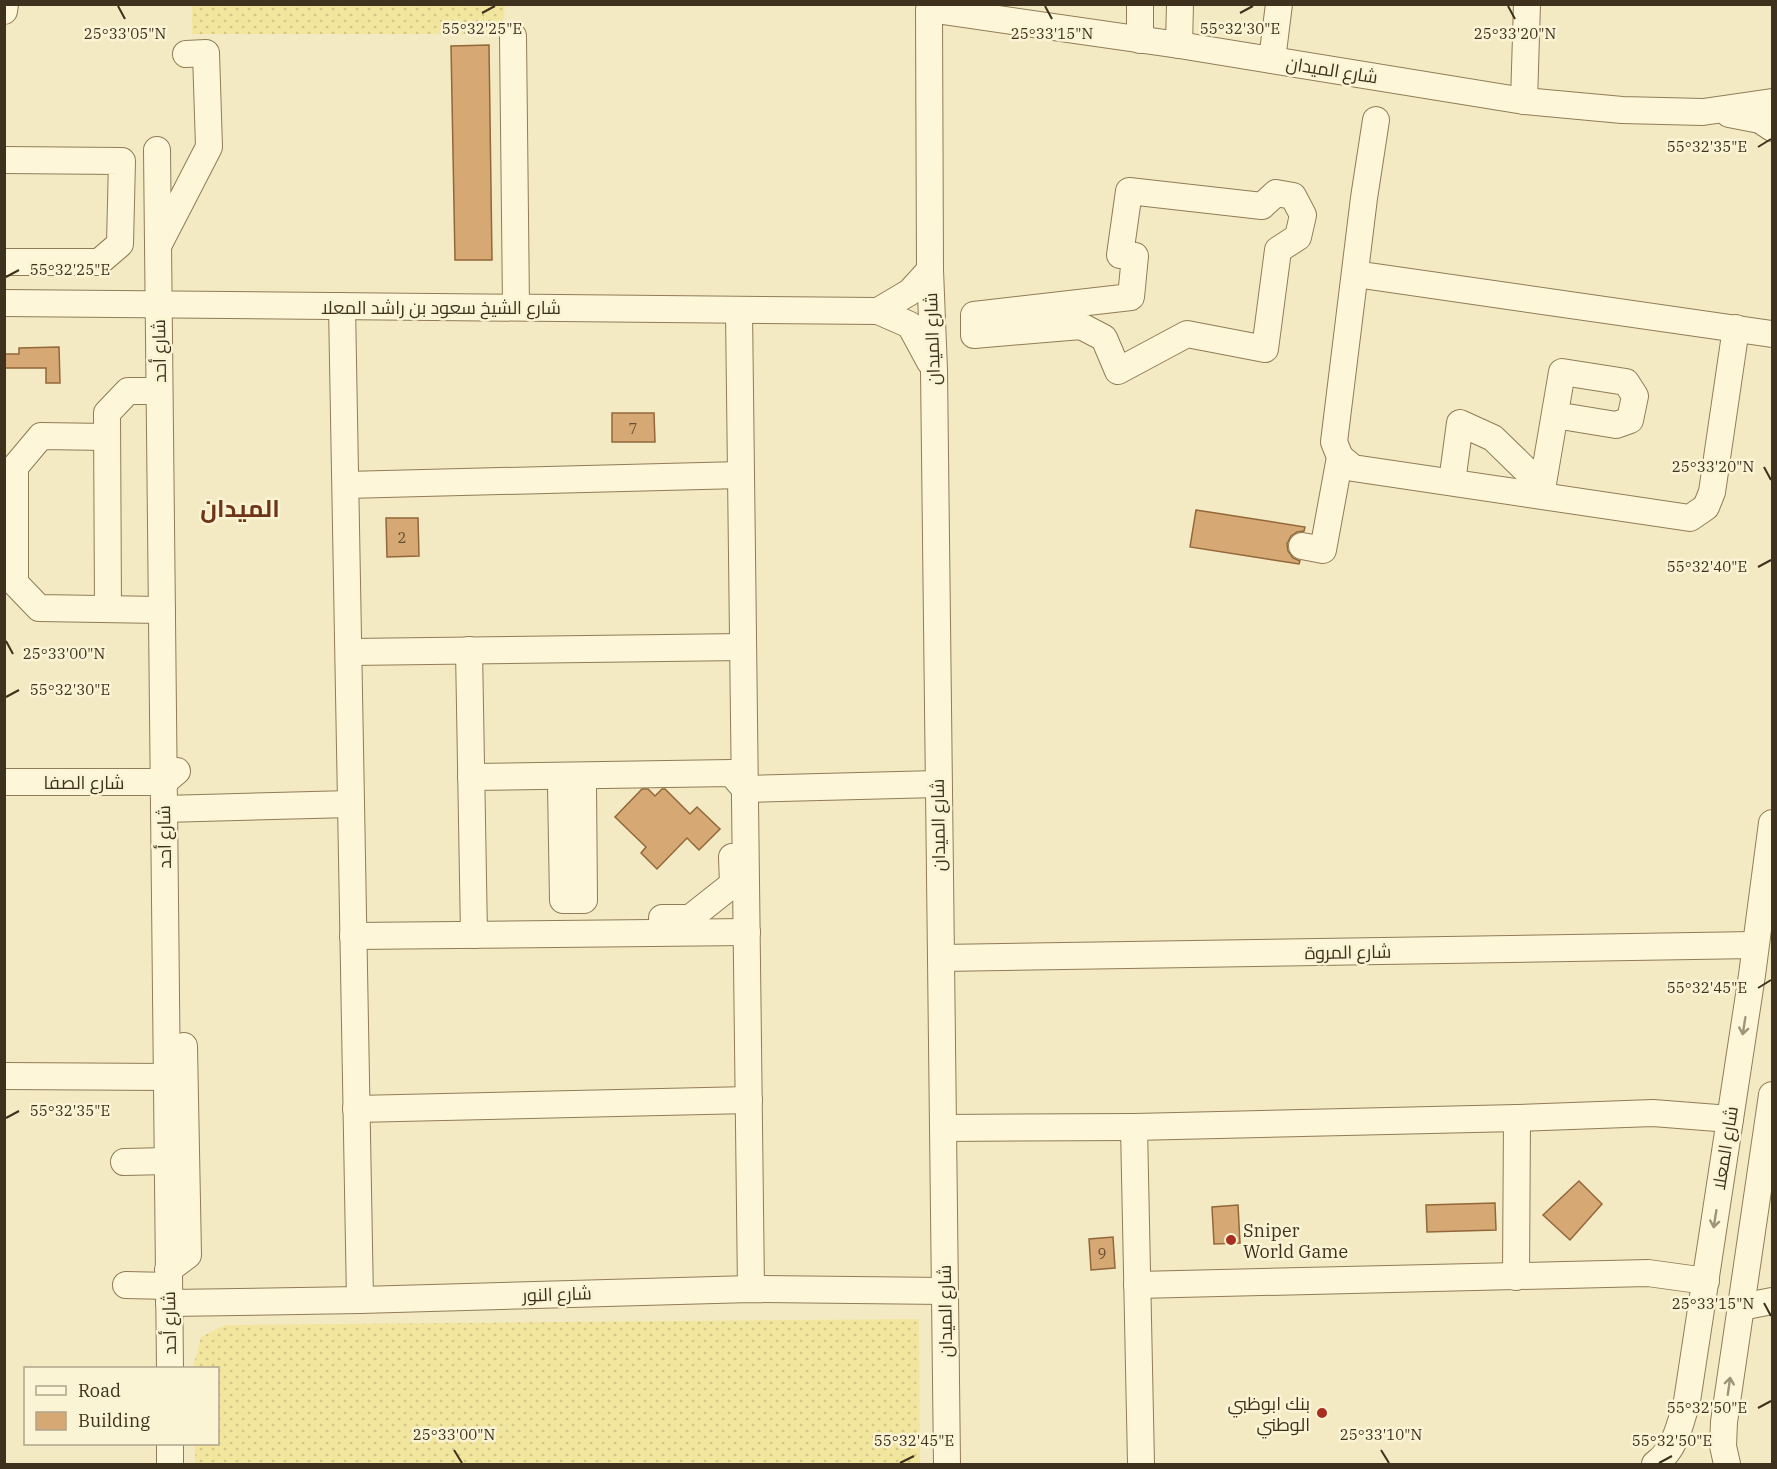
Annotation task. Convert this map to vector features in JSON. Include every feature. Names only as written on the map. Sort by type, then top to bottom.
[{"type":"street","points":[[4,11],[5,4]]},
{"type":"street","points":[[1140,4],[1140,40]]},
{"type":"street","points":[[1179,45],[1180,4]]},
{"type":"street","points":[[1272,60],[1280,4]]},
{"type":"street","points":[[1524,101],[1527,4]]},
{"type":"street","name":"شارع الميدان","points":[[947,1464],[930,270],[929,9],[1179,45],[1524,101],[1623,110],[1717,111],[1773,102]]},
{"type":"street","points":[[225,306],[237,291],[516,299],[513,36]]},
{"type":"street","points":[[158,246],[208,147],[206,53],[186,54]]},
{"type":"street","name":"شارع الميدان","points":[[1717,111],[1760,120],[1773,128]]},
{"type":"street","points":[[1376,120],[1334,442],[1340,457],[1353,468],[1690,518],[1706,507],[1712,492],[1736,328]]},
{"type":"street","name":"شارع أحد","points":[[157,150],[170,1367]]},
{"type":"street","points":[[4,160],[122,161],[120,244],[99,262],[4,262]]},
{"type":"street","points":[[1130,191],[1262,206],[1276,193],[1293,195],[1303,215],[1298,237],[1278,250],[1264,349],[1187,334],[1118,372],[1104,338],[1081,326],[974,335],[974,315],[1131,297],[1135,255],[1120,255],[1130,191]]},
{"type":"street","points":[[878,311],[910,292],[930,270]]},
{"type":"street","points":[[1355,274],[1773,334]]},
{"type":"street","name":"شارع الشيخ سعود بن راشد المعلا","points":[[4,303],[342,306],[516,299],[739,310],[878,311],[910,325],[933,369]]},
{"type":"street","points":[[342,306],[360,1300]]},
{"type":"street","points":[[353,936],[474,935],[566,918],[690,918],[733,885],[738,781],[744,729],[739,310]]},
{"type":"street","points":[[159,346],[173,362],[179,770],[164,782]]},
{"type":"street","points":[[108,609],[107,413],[128,391],[159,391]]},
{"type":"street","points":[[1541,495],[1555,415]]},
{"type":"street","points":[[1452,482],[1460,423],[1493,438],[1532,476],[1541,495]]},
{"type":"street","points":[[107,437],[41,436],[15,467],[15,583],[39,608],[162,610]]},
{"type":"street","points":[[1302,546],[1323,550],[1340,457]]},
{"type":"street","points":[[346,485],[741,475]]},
{"type":"street","points":[[350,652],[743,646]]},
{"type":"street","points":[[469,650],[474,935]]},
{"type":"street","points":[[350,710],[365,724],[368,892],[353,900]]},
{"type":"street","points":[[471,777],[937,784]]},
{"type":"street","points":[[738,781],[747,932],[751,1289]]},
{"type":"street","name":"شارع الصفا","points":[[4,782],[164,782]]},
{"type":"street","points":[[169,1286],[188,1255],[180,844],[164,820],[351,804]]},
{"type":"street","name":"شارع المعلا","points":[[1655,1464],[1661,1460],[1676,1440],[1687,1401],[1773,823]]},
{"type":"street","points":[[566,918],[747,932]]},
{"type":"street","name":"شارع المروة","points":[[940,958],[1755,945]]},
{"type":"street","points":[[4,1076],[167,1077]]},
{"type":"street","points":[[1727,1464],[1724,1422],[1773,1095]]},
{"type":"street","points":[[356,1109],[749,1100]]},
{"type":"street","points":[[943,1128],[1134,1127],[1653,1113],[1730,1119]]},
{"type":"street","points":[[1516,1277],[1517,1118]]},
{"type":"street","points":[[1134,1127],[1141,1464]]},
{"type":"street","points":[[123,1162],[167,1161]]},
{"type":"street","points":[[1137,1285],[1648,1273],[1706,1281]]},
{"type":"street","name":"شارع النور","points":[[126,1285],[360,1300],[751,1289],[945,1291]]},
{"type":"street","points":[[1741,1307],[1773,1301]]},
{"type":"street","points":[[934,1464],[933,1361],[945,1351]]},
{"type":"street","points":[[170,1445],[170,1464]]},
{"type":"sand","points":[[192,5],[505,5],[502,34],[192,34]]},
{"type":"sand","points":[[919,1319],[920,1464],[195,1464],[195,1445],[219,1445],[219,1367],[193,1367],[201,1337],[225,1325]]},
{"type":"building","points":[[489,45],[492,260],[455,260],[451,46]]},
{"type":"building","points":[[59,347],[60,383],[46,383],[46,368],[4,368],[4,354],[19,354],[19,348]]},
{"type":"building","points":[[612,413],[654,413],[655,442],[612,442]]},
{"type":"building","points":[[1196,510],[1305,527],[1304,531],[1291,536],[1287,544],[1288,551],[1293,558],[1300,561],[1299,564],[1190,547]]},
{"type":"building","points":[[386,518],[418,518],[419,556],[387,557]]},
{"type":"building","points":[[642,789],[648,789],[655,796],[665,789],[690,814],[697,807],[720,829],[699,850],[687,838],[657,869],[641,853],[646,847],[615,817]]},
{"type":"building","points":[[1579,1181],[1602,1204],[1570,1240],[1543,1215]]},
{"type":"building","points":[[1495,1203],[1496,1230],[1427,1232],[1426,1205]]},
{"type":"building","points":[[1238,1205],[1240,1243],[1214,1244],[1212,1207]]},
{"type":"building","points":[[1113,1237],[1115,1268],[1091,1270],[1089,1239]]},
{"type":"place","name":"Sniper World Game","points":[[1231,1240]]},
{"type":"place","name":"بنك ابوظبي الوطني","points":[[1322,1413]]},
{"type":"district","name":"الميدان","points":[[240,508]]}]
